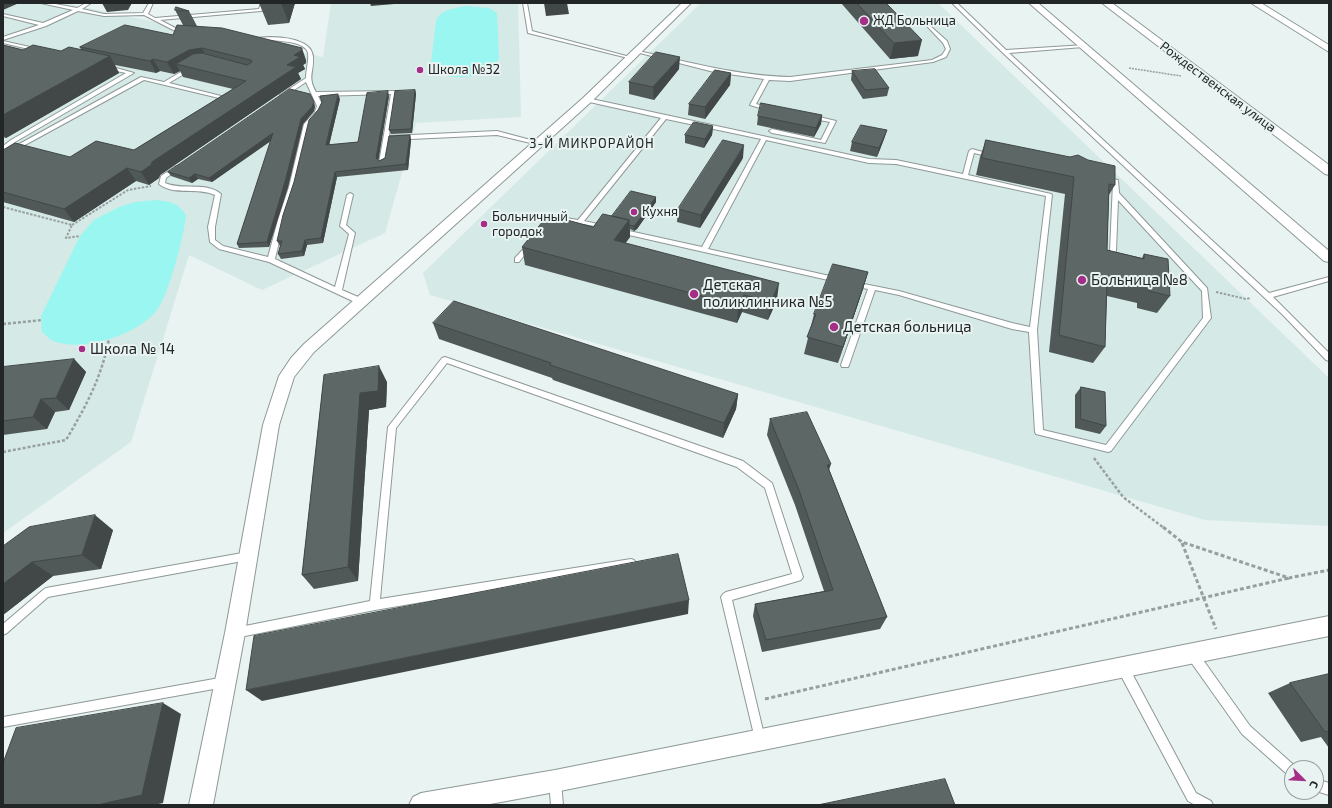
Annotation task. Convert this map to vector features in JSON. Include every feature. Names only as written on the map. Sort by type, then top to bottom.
[{"type":"street","points":[[202,805],[271,425],[287,376],[296,362],[309,348],[587,100],[687,3]]},
{"type":"street","points":[[1033,3],[1329,258]]},
{"type":"street","name":"Рождественская улица","points":[[1106,3],[1329,171]]},
{"type":"street","points":[[1255,3],[1329,49]]},
{"type":"street","points":[[421,805],[555,781],[1329,626]]},
{"type":"lane","points":[[43,3],[104,15],[145,14],[181,34],[188,35]]},
{"type":"lane","points":[[3,39],[44,25],[78,10],[89,3]]},
{"type":"lane","points":[[145,14],[151,3]]},
{"type":"lane","points":[[154,19],[261,10],[263,3]]},
{"type":"lane","points":[[525,3],[530,32],[635,55],[748,77],[767,79],[790,79],[933,62],[944,56],[948,49],[946,42],[928,25]]},
{"type":"lane","points":[[954,3],[1267,296],[1329,358]]},
{"type":"lane","points":[[3,15],[44,25]]},
{"type":"lane","points":[[3,33],[14,35]]},
{"type":"lane","points":[[256,39],[295,42],[305,45],[309,50],[310,60],[307,79],[320,106],[317,113],[307,124],[292,187],[281,220],[271,260]]},
{"type":"lane","points":[[3,42],[41,51]]},
{"type":"lane","points":[[1005,52],[1083,46]]},
{"type":"lane","points":[[165,83],[198,64]]},
{"type":"lane","points":[[3,149],[13,141],[131,74],[101,66]]},
{"type":"lane","points":[[3,155],[143,78],[223,98],[211,105]]},
{"type":"lane","points":[[275,101],[307,79]]},
{"type":"lane","points":[[767,79],[753,105],[775,110]]},
{"type":"lane","points":[[315,94],[394,92],[382,163]]},
{"type":"lane","points":[[587,100],[869,161],[896,162],[1049,195],[1034,330],[1039,432],[1108,449],[1207,318],[1205,290],[1116,194]]},
{"type":"lane","points":[[772,131],[823,142],[833,121],[804,115]]},
{"type":"lane","points":[[580,222],[664,117]]},
{"type":"lane","points":[[386,138],[498,133],[539,143]]},
{"type":"lane","points":[[704,249],[764,139]]},
{"type":"lane","points":[[965,176],[972,151],[1000,157]]},
{"type":"lane","points":[[183,164],[163,177],[162,184],[169,188],[209,188],[218,194],[218,202],[210,228],[212,240],[221,248],[271,260],[362,302]]},
{"type":"lane","points":[[1094,176],[1116,181],[1113,251]]},
{"type":"lane","points":[[338,290],[352,233],[343,226],[350,195]]},
{"type":"lane","points":[[547,224],[552,218],[580,222],[899,293],[1012,326],[1034,330]]},
{"type":"lane","points":[[517,260],[532,242]]},
{"type":"lane","points":[[1267,296],[1329,279]]},
{"type":"lane","points":[[845,365],[872,288]]},
{"type":"lane","points":[[375,605],[392,427],[445,360],[740,464],[769,486],[798,577],[726,597],[760,740]]},
{"type":"lane","points":[[3,630],[46,593],[248,556]]},
{"type":"lane","points":[[234,634],[375,605],[631,563]]},
{"type":"lane","points":[[1192,654],[1246,730],[1284,763]]},
{"type":"lane","points":[[1122,668],[1192,797],[1207,805]]},
{"type":"lane","points":[[3,722],[225,682]]},
{"type":"lane","points":[[555,781],[557,805]]},
{"type":"path","points":[[1104,64],[1209,80]]},
{"type":"path","points":[[80,236],[66,238],[72,225],[128,190],[162,184]]},
{"type":"path","points":[[3,207],[72,225]]},
{"type":"path","points":[[1205,290],[1246,299],[1267,296]]},
{"type":"path","points":[[3,324],[42,320]]},
{"type":"path","points":[[3,452],[66,440],[91,397],[105,359],[109,339]]},
{"type":"path","points":[[1081,442],[1123,497],[1182,542],[1289,578]]},
{"type":"path","points":[[1182,542],[1223,648]]},
{"type":"path","points":[[752,703],[1329,570]]},
{"type":"shaded area","points":[[3,3],[64,3],[323,57],[331,3],[518,3],[521,117],[416,123],[385,233],[262,290],[189,255],[131,442],[3,533]]},
{"type":"shaded area","points":[[701,3],[938,3],[1329,378],[1329,526],[1205,520],[430,295],[423,273]]},
{"type":"shaded area","points":[[467,6],[489,8],[497,13],[499,58],[494,65],[486,71],[476,75],[454,77],[444,75],[436,70],[431,63],[436,21],[441,14],[445,12],[454,8]]},
{"type":"shaded area","points":[[156,200],[166,201],[177,205],[186,215],[171,278],[162,302],[157,310],[148,319],[136,327],[108,340],[77,345],[63,344],[51,340],[42,332],[41,316],[80,236],[94,220],[119,207],[135,202]]},
{"type":"building","points":[[857,3],[886,3],[922,40],[894,43]]},
{"type":"building","points":[[176,7],[189,11],[175,10]]},
{"type":"building","points":[[125,25],[173,35],[177,25],[222,28],[302,48],[301,51],[294,55],[300,57],[287,65],[296,67],[152,162],[151,165],[141,172],[127,168],[64,209],[3,192],[3,150],[15,143],[70,157],[96,141],[134,150],[246,81],[176,64],[193,54],[202,53],[247,65],[252,62],[251,60],[202,48],[189,50],[167,62],[153,59],[150,61],[80,47]]},
{"type":"building","points":[[3,45],[23,50],[33,45],[61,51],[69,47],[110,56],[3,115]]},
{"type":"building","points":[[656,52],[680,57],[653,87],[629,82]]},
{"type":"building","points":[[875,69],[889,88],[865,90],[852,71]]},
{"type":"building","points":[[715,70],[731,73],[705,107],[689,104]]},
{"type":"building","points":[[290,89],[310,94],[314,102],[312,107],[301,119],[285,182],[267,242],[237,244],[273,133],[209,178],[195,174],[189,178],[168,172]]},
{"type":"building","points":[[415,90],[411,129],[389,130],[395,91]]},
{"type":"building","points":[[388,91],[376,158],[379,161],[385,158],[389,136],[410,135],[406,164],[335,172],[321,238],[305,240],[302,251],[278,254],[282,241],[277,241],[283,215],[294,182],[309,120],[318,110],[322,102],[320,96],[338,94],[326,145],[358,142],[367,93]]},
{"type":"building","points":[[761,103],[822,115],[816,128],[758,116]]},
{"type":"building","points":[[694,122],[713,126],[705,139],[685,135]]},
{"type":"building","points":[[861,125],[887,130],[879,148],[852,142]]},
{"type":"building","points":[[723,140],[744,145],[701,215],[678,209]]},
{"type":"building","points":[[986,140],[1070,157],[1078,155],[1088,160],[1115,166],[1115,185],[1109,184],[1107,250],[1144,259],[1144,254],[1168,259],[1170,296],[1149,291],[1149,286],[1107,276],[1105,347],[1059,335],[1074,177],[982,158]]},
{"type":"building","name":"Кухня","points":[[631,191],[656,197],[634,226],[629,225],[629,220],[612,216]]},
{"type":"building","points":[[603,214],[629,220],[614,240],[779,283],[771,302],[744,295],[738,306],[522,247],[548,215],[593,227]]},
{"type":"building","points":[[833,264],[868,272],[843,347],[807,337]]},
{"type":"building","points":[[454,301],[738,394],[724,423],[550,365],[551,363],[433,323]]},
{"type":"building","points":[[74,359],[56,398],[41,399],[33,417],[3,421],[3,367]]},
{"type":"building","points":[[379,366],[378,391],[360,393],[348,567],[302,575],[324,375]]},
{"type":"building","points":[[1081,387],[1105,392],[1106,426],[1081,419]]},
{"type":"building","points":[[807,412],[831,464],[827,465],[887,617],[766,640],[755,604],[833,590],[799,490],[770,419]]},
{"type":"building","points":[[95,515],[82,555],[32,562],[3,584],[3,546],[29,527]]},
{"type":"building","points":[[678,554],[689,600],[246,690],[254,636]]},
{"type":"building","points":[[1329,674],[1329,731],[1325,732],[1290,683]]},
{"type":"building","points":[[163,703],[142,795],[97,805],[3,805],[3,763],[16,728]]},
{"type":"building","points":[[945,779],[955,805],[818,805]]},
{"type":"place","name":"ЖД Больница","points":[[864,21]]},
{"type":"place","name":"Школа №32","points":[[420,70]]},
{"type":"place","name":"Кухня","points":[[634,212]]},
{"type":"place","name":"Больничный городок","points":[[484,224]]},
{"type":"place","name":"Больница №8","points":[[1082,280]]},
{"type":"place","name":"Детская поликлинника №5","points":[[694,294]]},
{"type":"place","name":"Детская больница","points":[[834,327]]},
{"type":"place","name":"Школа № 14","points":[[82,349]]},
{"type":"district","name":"3-Й МИКРОРАЙОН","points":[[592,144]]}]
